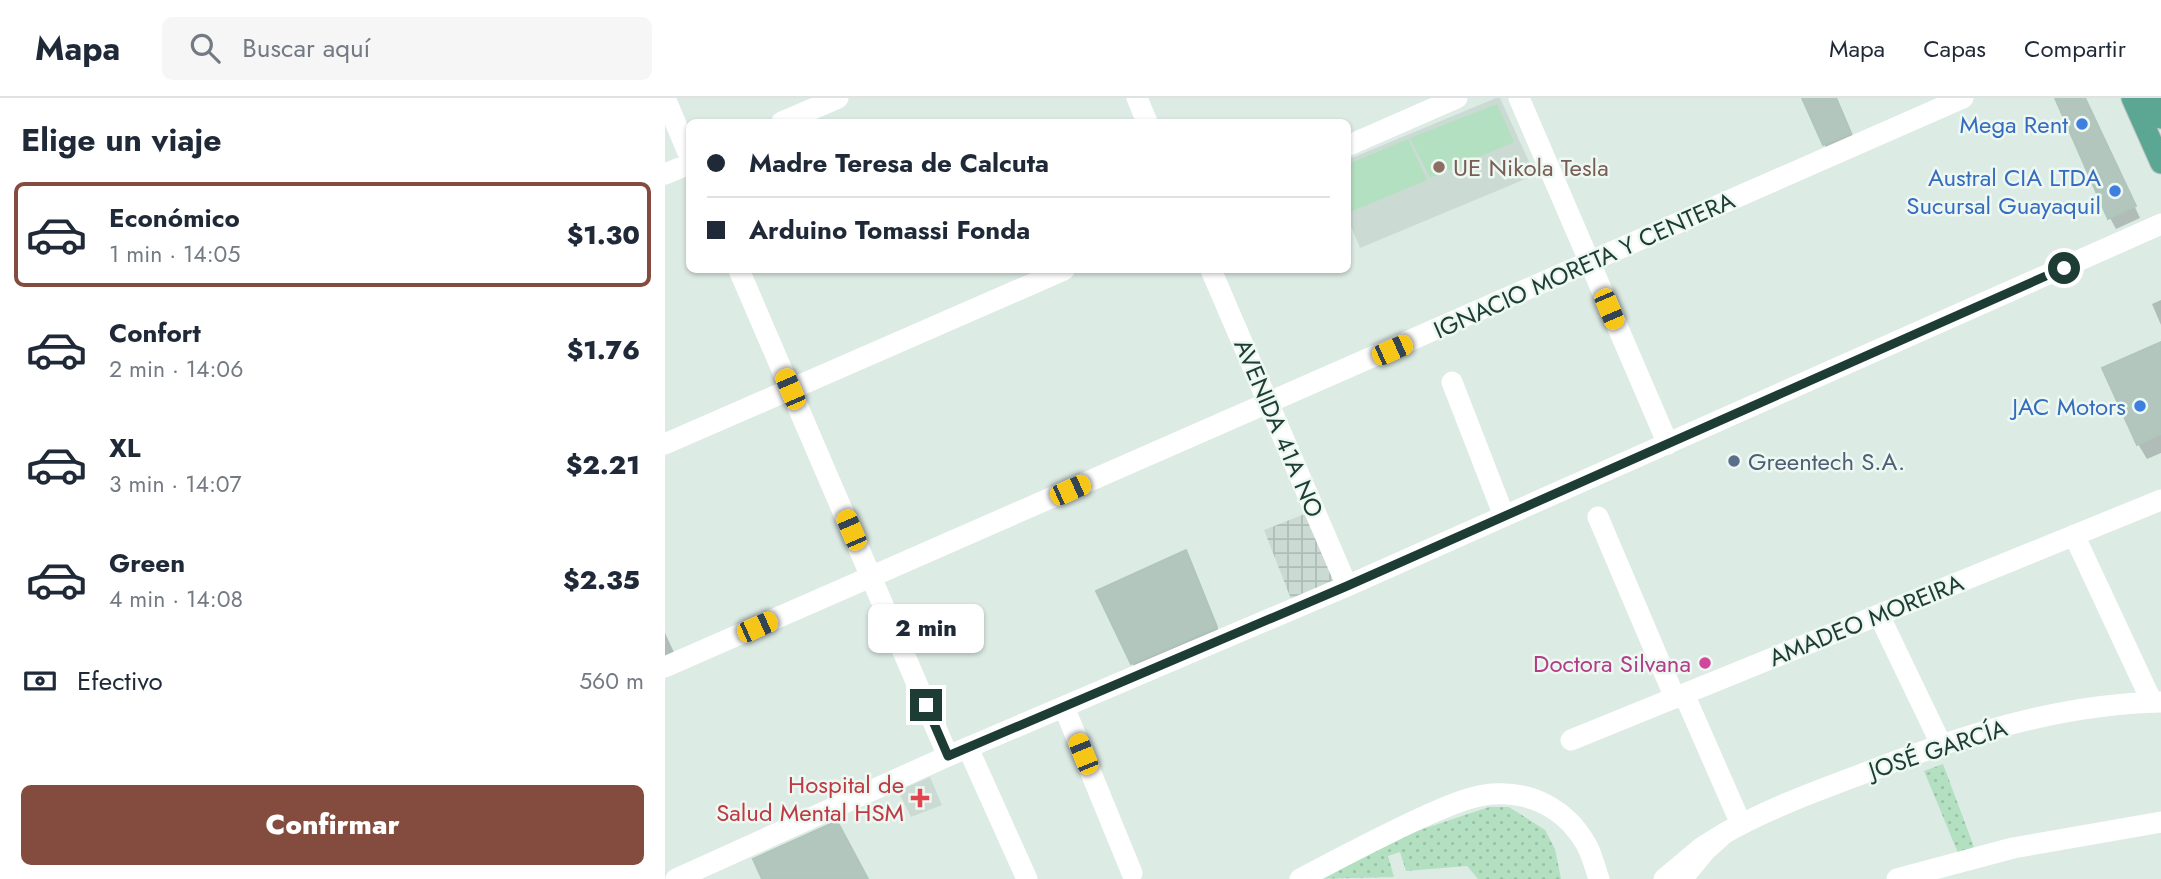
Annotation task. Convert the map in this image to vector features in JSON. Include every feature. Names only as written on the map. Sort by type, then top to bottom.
[{"type":"main road","points":[[2132,98],[2161,163]]},
{"type":"main road","points":[[2152,98],[2161,118]]},
{"type":"street","points":[[665,98],[686,148]]},
{"type":"street","points":[[789,119],[838,98]]},
{"type":"street","points":[[1137,98],[1146,119]]},
{"type":"street","points":[[1351,144],[1457,98]]},
{"type":"street","points":[[1519,98],[1668,444]]},
{"type":"street","name":"IGNACIO MORETA Y CENTERA","points":[[665,667],[1963,98]]},
{"type":"street","points":[[665,174],[686,165]]},
{"type":"street","points":[[676,879],[948,756],[1347,586],[2161,224]]},
{"type":"street","points":[[740,273],[948,756]]},
{"type":"street","points":[[665,444],[1057,273]]},
{"type":"street","name":"AVENIDA 41A NO","points":[[1211,273],[1347,586]]},
{"type":"street","points":[[1452,382],[1504,516]]},
{"type":"street","name":"AMADEO MOREIRA","points":[[1571,740],[2161,500]]},
{"type":"street","points":[[1598,517],[1680,696],[1733,829]]},
{"type":"street","points":[[2074,535],[2157,702]]},
{"type":"street","points":[[1879,615],[1941,744]]},
{"type":"street","name":"JOSÉ GARCÍA","points":[[1664,879],[1701,848],[1733,829],[1835,784],[1941,744],[2059,713],[2100,706],[2157,702]]},
{"type":"street","points":[[1063,707],[1132,873]]},
{"type":"street","points":[[968,748],[1027,879]]},
{"type":"street","points":[[1300,879],[1393,831],[1451,805],[1490,794],[1525,796],[1553,807],[1571,822],[1587,845],[1599,879]]},
{"type":"street","points":[[1897,879],[2013,848],[2161,822]]},
{"type":"street","name":"JOSÉ GARCÍA","points":[[1682,879],[1705,851],[1733,829]]},
{"type":"shaded area","name":"UE Nikola Tesla","points":[[1500,98],[1535,175],[1360,248],[1351,226],[1351,158]]},
{"type":"shaded area","points":[[1307,513],[1335,582],[1291,599],[1264,530]]},
{"type":"shaded area","name":"Hospital de Salud Mental HSM","points":[[930,777],[942,805],[911,817],[898,791]]},
{"type":"green space","points":[[1497,104],[1514,142],[1430,178],[1410,138]]},
{"type":"green space","points":[[1408,139],[1427,180],[1351,212],[1351,163]]},
{"type":"green space","points":[[1943,764],[1974,847],[1958,853],[1924,771]]},
{"type":"green space","points":[[1489,807],[1509,807],[1545,830],[1555,849],[1561,879],[1478,879],[1467,866],[1406,871],[1400,852],[1388,856],[1394,877],[1311,879],[1372,846]]},
{"type":"building","points":[[1802,98],[1836,98],[1851,133],[1823,145]]},
{"type":"building","points":[[2055,98],[2085,98],[2136,206],[2108,219]]},
{"type":"building","name":"JAC Motors","points":[[2161,342],[2161,434],[2137,445],[2102,368]]},
{"type":"building","points":[[1186,550],[1217,627],[1131,664],[1096,591]]},
{"type":"building","points":[[837,821],[868,879],[762,879],[753,859]]},
{"type":"place","name":"Mega Rent","points":[[2082,124]]},
{"type":"place","name":"UE Nikola Tesla","points":[[1439,167]]},
{"type":"place","name":"Austral CIA LTDA Sucursal Guayaquil","points":[[2115,191]]},
{"type":"place","name":"JAC Motors","points":[[2140,406]]},
{"type":"place","name":"Greentech S.A.","points":[[1734,461]]},
{"type":"place","name":"Doctora Silvana","points":[[1705,663]]},
{"type":"place","name":"Hospital de Salud Mental HSM","points":[[920,798]]},
{"type":"route","points":[[926,705],[948,756],[1347,586],[2064,268]]}]
